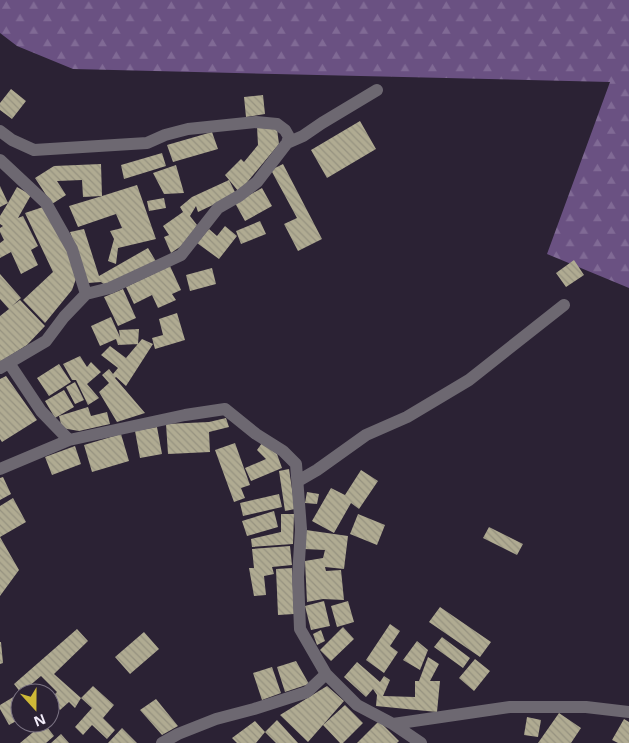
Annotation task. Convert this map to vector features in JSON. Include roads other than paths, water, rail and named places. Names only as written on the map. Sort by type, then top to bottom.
[{"type":"street","points":[[287,143],[303,136],[377,90]]},
{"type":"street","points":[[0,131],[12,140],[34,150],[147,143],[188,129],[256,122],[278,124],[289,137],[287,143],[257,182],[240,196],[218,208],[181,255],[110,288],[86,294],[64,317],[46,341],[5,366],[41,411],[69,440]]},
{"type":"street","points":[[0,160],[46,203],[72,249],[86,294]]},
{"type":"street","points":[[298,481],[317,470],[366,435],[407,417],[469,380],[564,305]]},
{"type":"street","points":[[0,469],[69,440],[184,415],[225,409],[256,434],[283,451],[296,464],[301,529],[298,577],[300,629],[326,674],[357,705],[393,724],[420,743]]},
{"type":"street","points":[[162,743],[178,734],[216,719],[307,692],[326,674]]},
{"type":"street","points":[[393,724],[510,708],[586,707],[629,712]]}]
